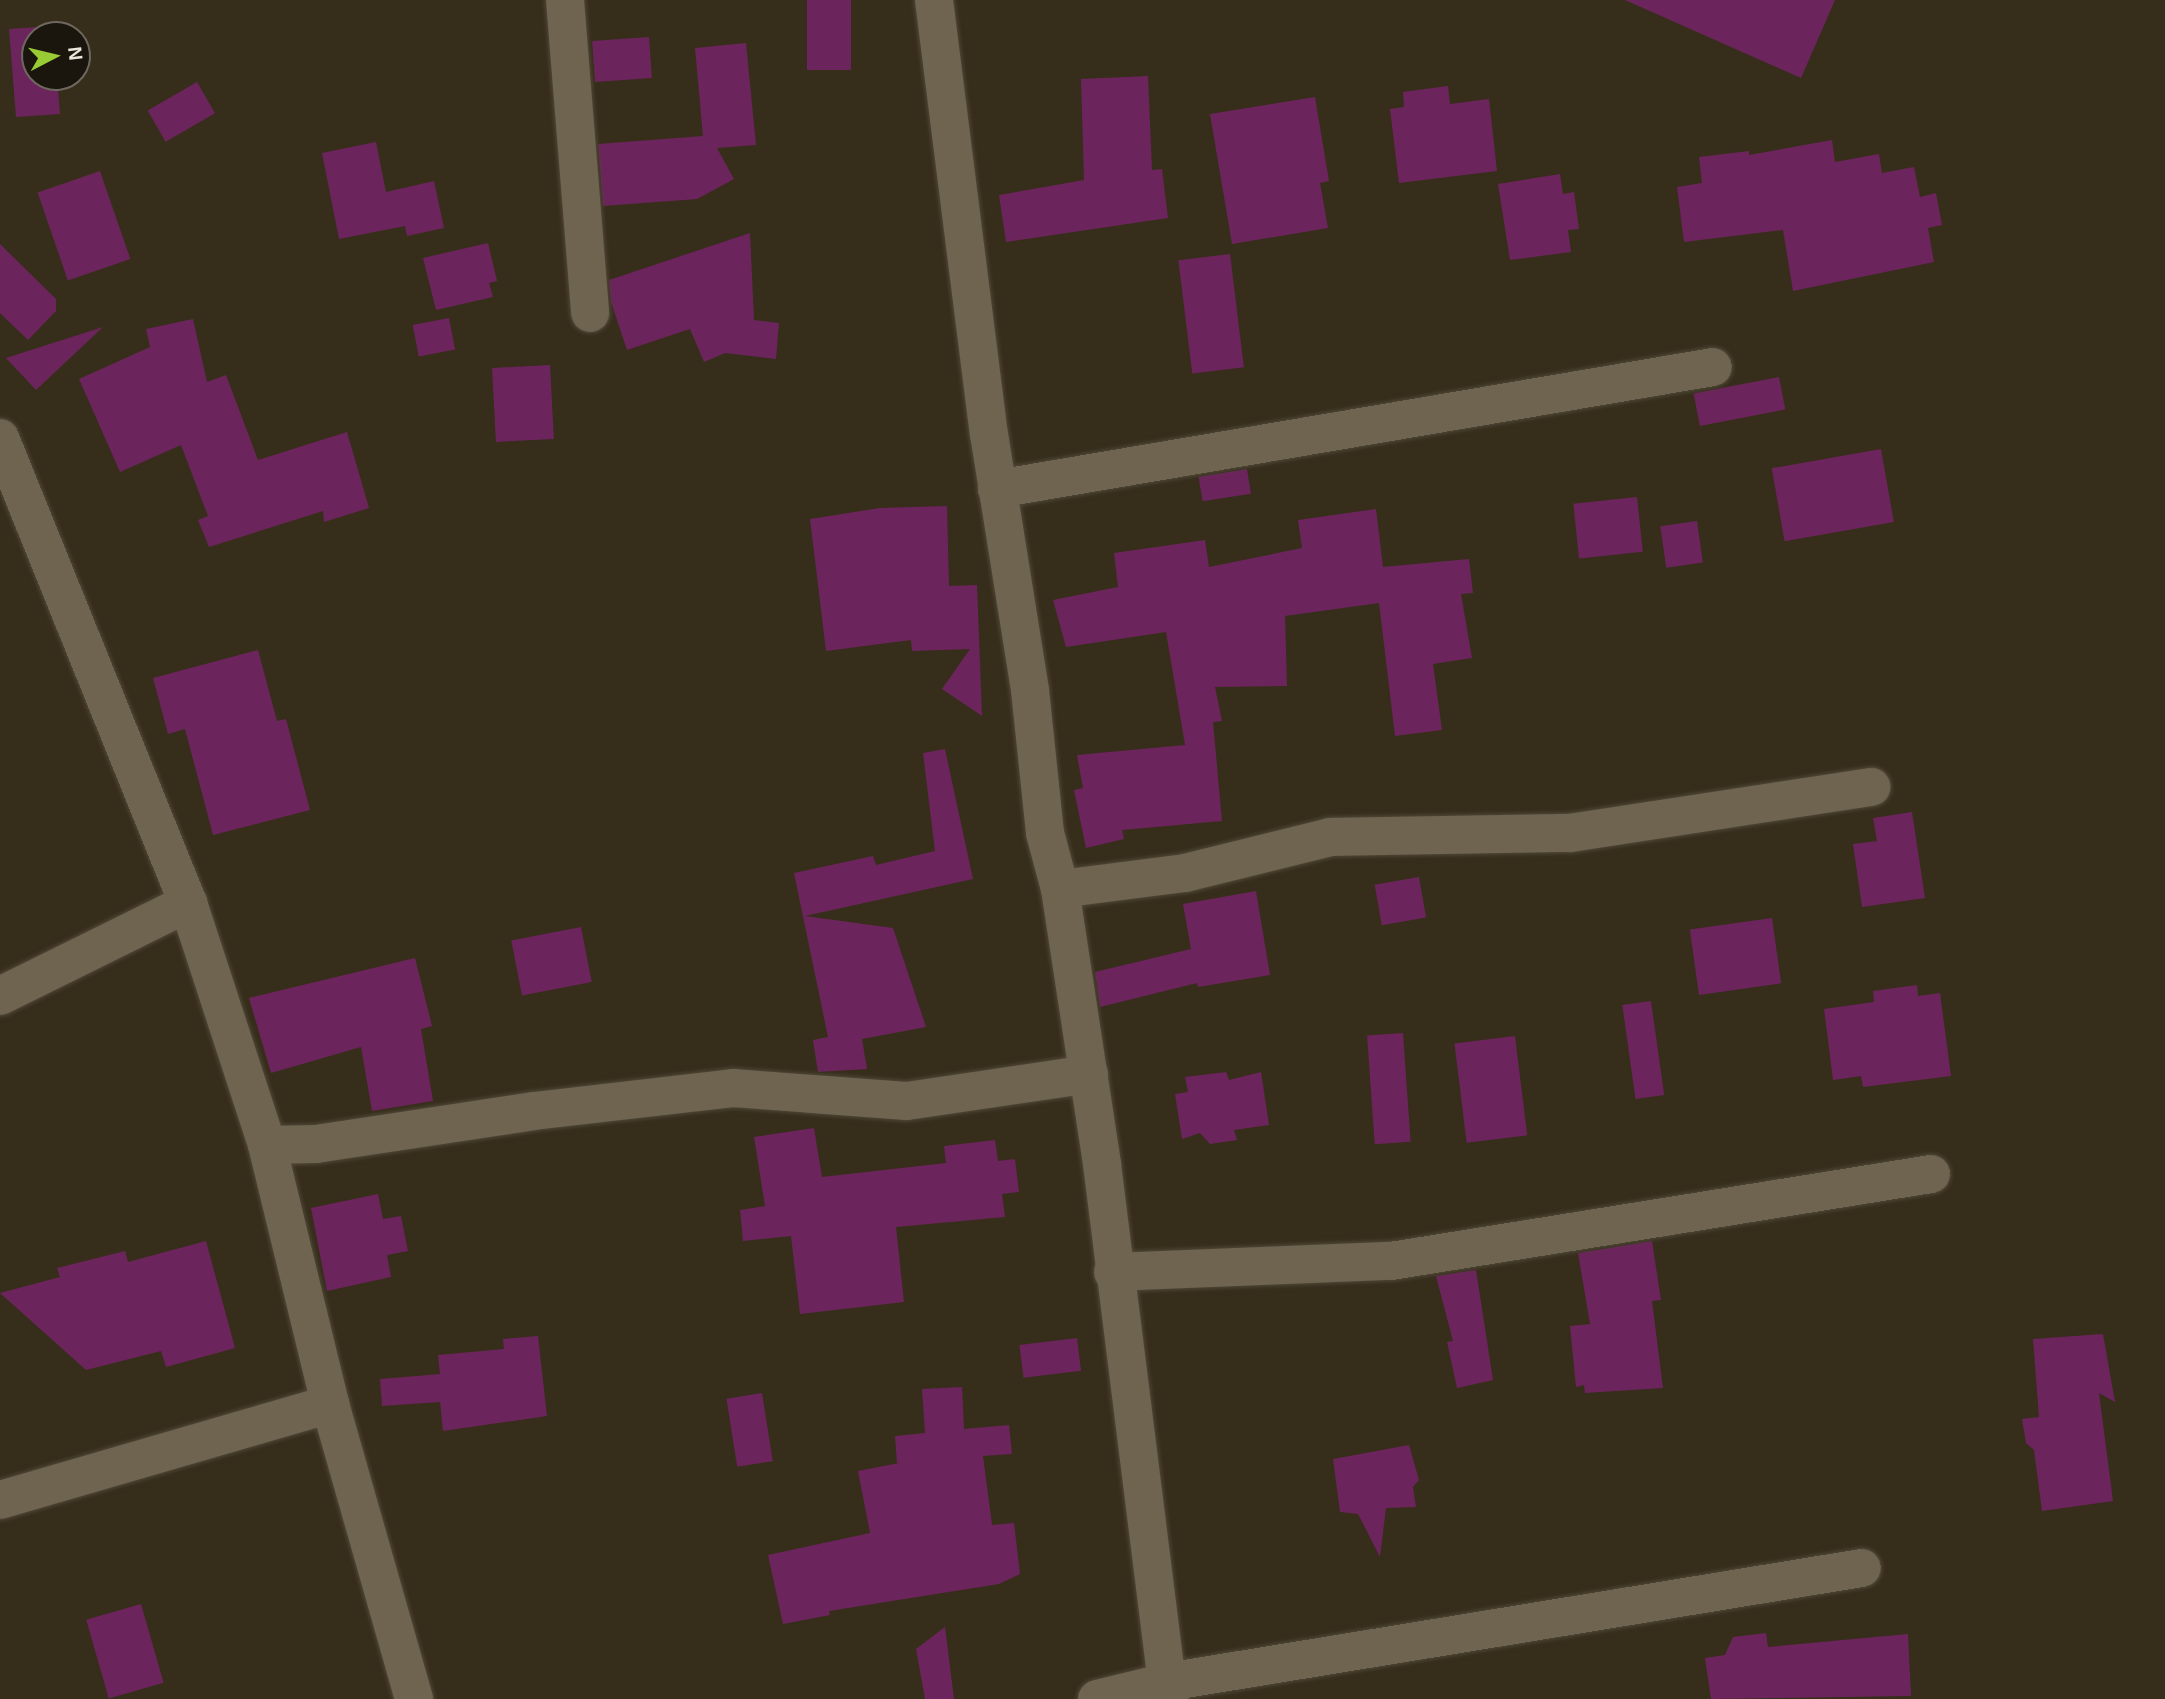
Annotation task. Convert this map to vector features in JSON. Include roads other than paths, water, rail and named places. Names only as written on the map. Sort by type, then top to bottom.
[{"type":"street","points":[[565,0],[590,313]]},
{"type":"street","points":[[934,0],[997,489],[1030,691],[1045,833],[1060,889],[1089,1073],[1112,1272],[1168,1691]]},
{"type":"street","points":[[997,489],[1713,367]]},
{"type":"street","points":[[0,438],[188,903],[267,1145],[330,1404],[414,1699]]},
{"type":"street","points":[[1060,889],[1185,873],[1330,837],[1570,833],[1872,787]]},
{"type":"street","points":[[0,996],[188,903]]},
{"type":"street","points":[[267,1145],[316,1144],[534,1111],[733,1088],[907,1101],[1089,1073]]},
{"type":"street","points":[[1112,1272],[1391,1261],[1931,1174]]},
{"type":"street","points":[[0,1500],[330,1404]]},
{"type":"street","points":[[1097,1699],[1168,1691],[1862,1568]]}]
